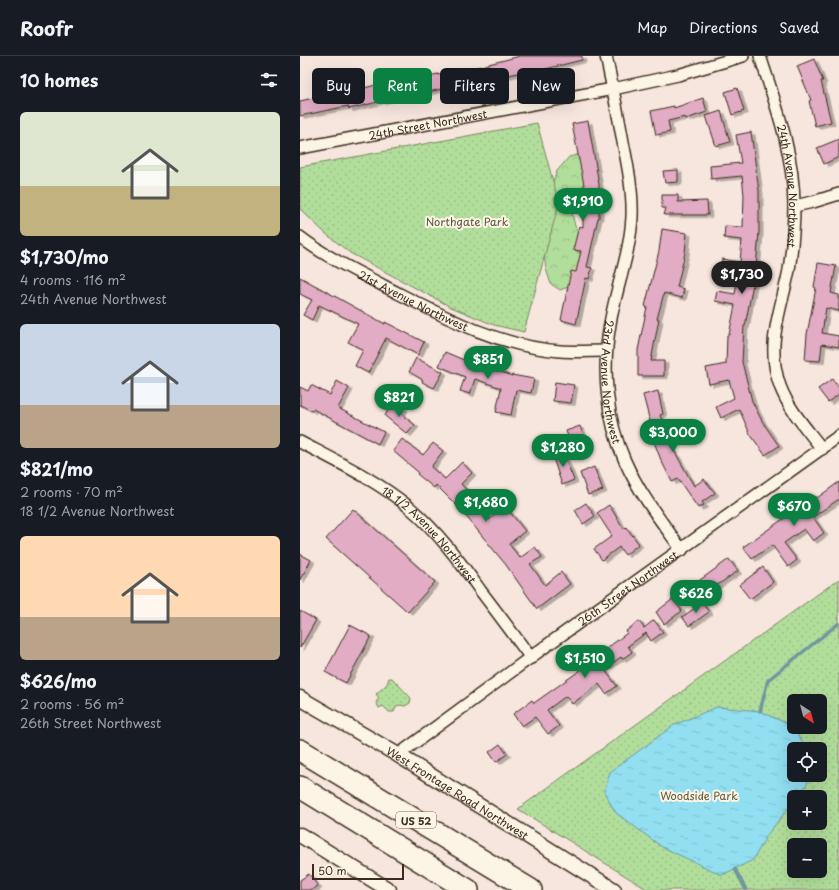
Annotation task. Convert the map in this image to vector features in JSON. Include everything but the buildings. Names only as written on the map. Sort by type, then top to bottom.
[{"type":"highway","name":"US 52","points":[[300,750],[531,890]]},
{"type":"highway","name":"US 52","points":[[300,787],[468,890]]},
{"type":"street","name":"23rd Avenue Northwest","points":[[606,56],[630,182],[632,215],[627,251],[610,323],[606,351],[606,383],[609,408],[625,461],[650,505],[682,550]]},
{"type":"street","name":"24th Street Northwest","points":[[300,148],[613,89],[678,75],[742,56]]},
{"type":"street","name":"24th Avenue Northwest","points":[[760,56],[787,142],[794,206],[791,252],[775,334],[773,351],[774,362],[780,386],[787,402],[822,449]]},
{"type":"street","points":[[794,206],[839,194]]},
{"type":"street","name":"21st Avenue Northwest","points":[[300,237],[342,263],[468,328],[503,340],[548,349],[582,352],[606,351]]},
{"type":"street","name":"26th Street Northwest","points":[[398,755],[839,436]]},
{"type":"street","name":"18 1/2 Avenue Northwest","points":[[300,442],[375,483],[398,499],[423,520],[456,557],[531,658]]},
{"type":"street","name":"West Frontage Road Northwest","points":[[300,698],[398,755],[614,890]]},
{"type":"street","points":[[300,834],[389,890]]},
{"type":"green space","name":"Northgate Park","points":[[537,123],[559,203],[524,332],[494,325],[451,307],[350,253],[325,233],[300,209],[300,167]]},
{"type":"green space","points":[[585,153],[594,187],[580,199],[572,213],[575,226],[582,240],[586,258],[568,287],[560,290],[551,284],[546,269],[543,247],[549,193],[557,171],[569,157]]},
{"type":"green space","name":"Woodside Park","points":[[839,579],[839,890],[648,890],[518,809]]},
{"type":"green space","points":[[389,678],[392,678],[411,698],[410,703],[405,706],[399,705],[396,707],[394,712],[389,712],[383,706],[379,708],[376,702],[379,698],[376,694],[387,684]]},
{"type":"water","points":[[717,707],[760,711],[787,724],[787,734],[797,734],[802,742],[787,742],[787,782],[807,782],[807,784],[802,790],[787,790],[787,810],[767,835],[753,860],[722,875],[662,847],[616,813],[604,792],[610,772],[674,725]]},
{"type":"waterway","points":[[760,711],[768,680],[839,623]]},
{"type":"waterway","points":[[735,869],[746,890]]}]
